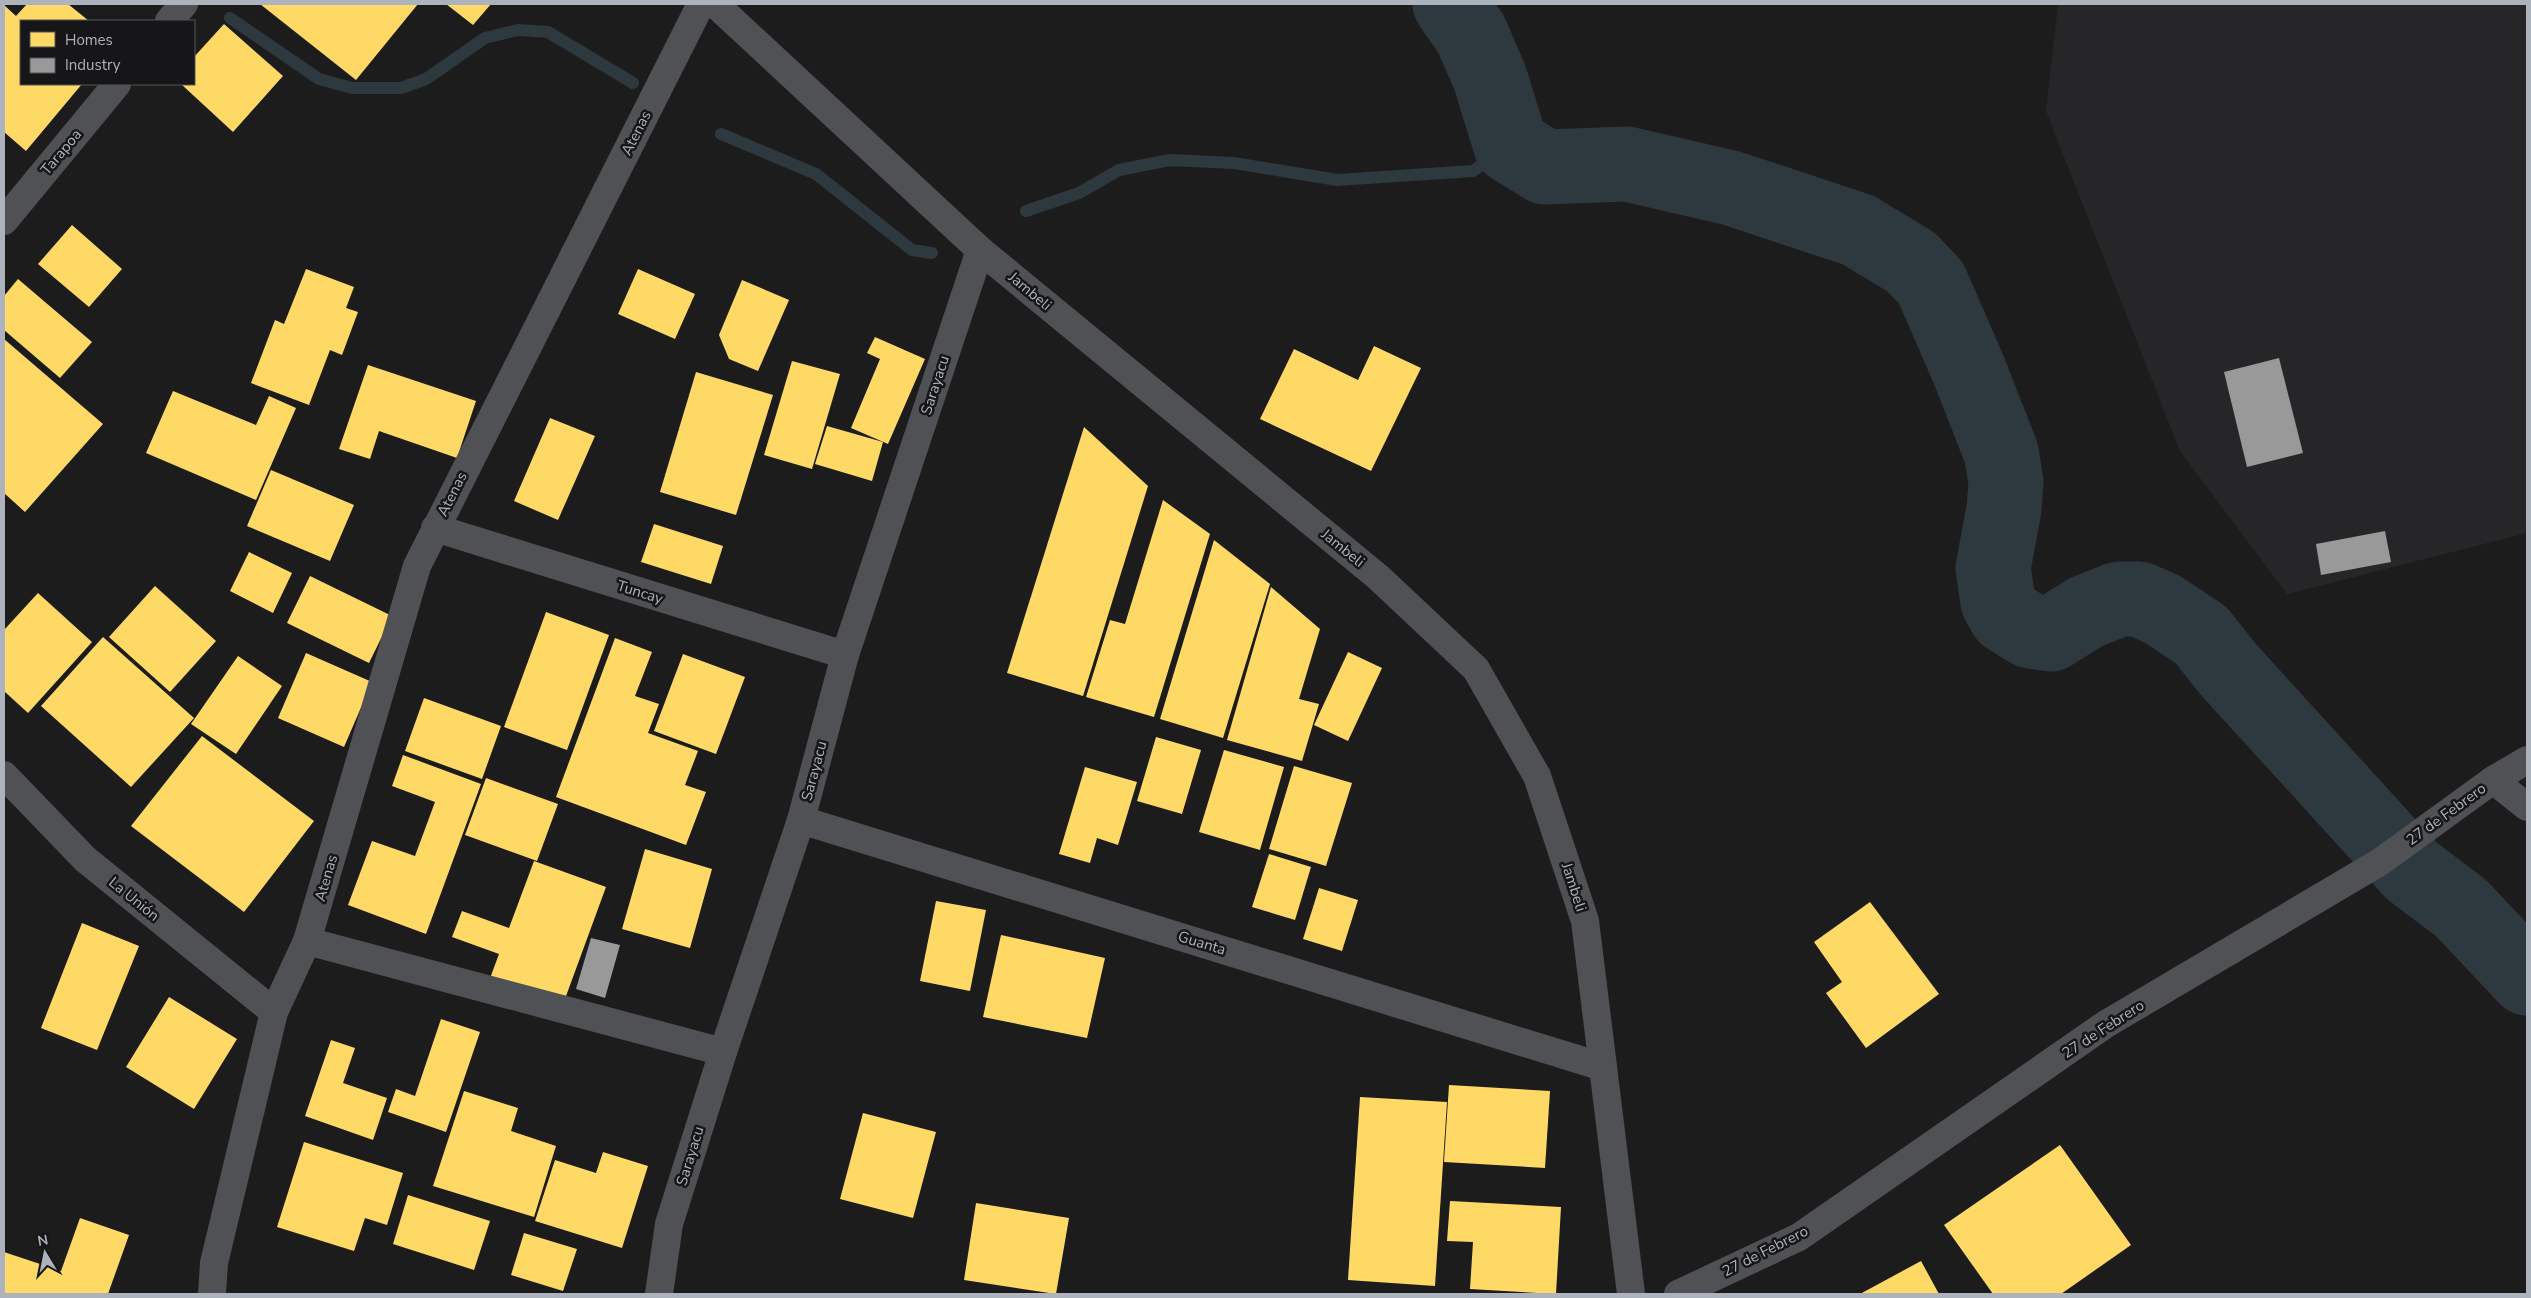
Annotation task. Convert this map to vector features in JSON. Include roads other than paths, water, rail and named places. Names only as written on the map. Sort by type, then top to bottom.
[{"type":"street","points":[[170,20],[184,4]]},
{"type":"street","name":"Atenas","points":[[212,1294],[214,1263],[274,1012],[307,941],[417,566],[701,4]]},
{"type":"street","name":"Jambeli","points":[[715,4],[980,250],[1378,577],[1476,669],[1537,776],[1585,921],[1631,1294]]},
{"type":"street","name":"Tarapoa","points":[[4,221],[116,85]]},
{"type":"street","name":"Sarayacu","points":[[658,1294],[669,1224],[723,1052],[801,820],[845,656],[980,250]]},
{"type":"street","name":"Tuncay","points":[[435,528],[845,656]]},
{"type":"street","name":"27 de Febrero","points":[[1678,1294],[1799,1237],[2106,1024],[2380,862],[2493,780],[2527,760]]},
{"type":"street","name":"La Unión","points":[[4,775],[85,859],[274,1012]]},
{"type":"street","points":[[2493,780],[2527,807]]},
{"type":"street","name":"Guanta","points":[[801,820],[1602,1067]]},
{"type":"street","points":[[307,941],[723,1052]]},
{"type":"waterway","points":[[1450,4],[1471,34],[1490,78],[1511,146],[1545,167],[1627,164],[1731,188],[1858,230],[1911,262],[1931,283],[1968,368],[2001,452],[2006,482],[2004,509],[1993,568],[1998,602],[2006,616],[2030,631],[2051,634],[2086,612],[2119,599],[2139,599],[2162,609],[2201,635],[2228,669],[2412,871],[2461,908],[2527,978]]},
{"type":"waterway","points":[[230,18],[319,79],[352,88],[401,88],[426,79],[485,38],[518,30],[548,32],[633,83]]},
{"type":"waterway","points":[[721,134],[816,174],[912,250],[932,253]]},
{"type":"waterway","points":[[1026,211],[1079,193],[1119,170],[1170,160],[1234,163],[1337,180],[1473,171],[1511,146]]}]
